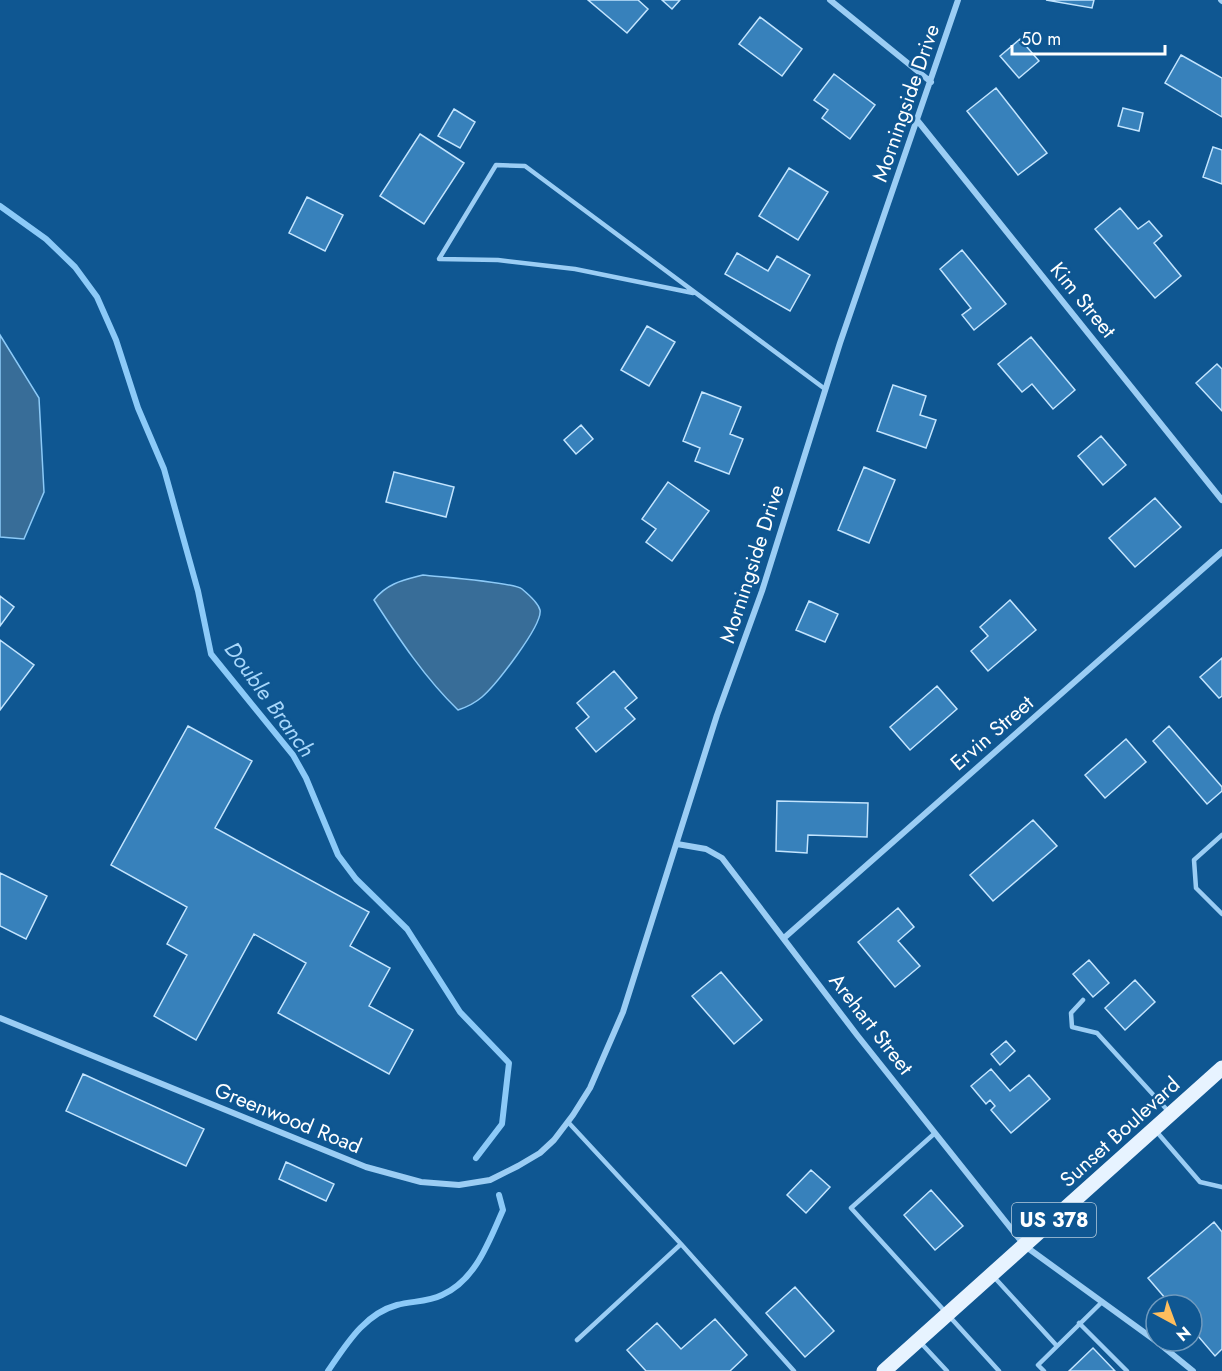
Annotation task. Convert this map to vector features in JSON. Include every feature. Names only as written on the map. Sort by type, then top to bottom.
[{"type":"main road","name":"Sunset Boulevard","points":[[884,1371],[1222,1068]]},
{"type":"street","points":[[830,0],[931,82]]},
{"type":"street","name":"Morningside Drive","points":[[561,1131],[590,1088],[622,1012],[717,715],[762,591],[825,389],[958,0]]},
{"type":"street","name":"Kim Street","points":[[918,120],[1222,500]]},
{"type":"street","name":"Ervin Street","points":[[784,938],[1222,552]]},
{"type":"street","name":"Arehart Street","points":[[677,844],[706,849],[722,858],[1025,1246],[1144,1332]]},
{"type":"street","name":"Greenwood Road","points":[[0,1018],[366,1167],[421,1182],[459,1185],[490,1180],[540,1153],[561,1131]]},
{"type":"street","name":"Arehart Street","points":[[1171,1353],[1193,1371]]},
{"type":"lane","points":[[693,292],[575,269],[498,260],[439,259],[496,165],[525,166],[825,389]]},
{"type":"lane","points":[[1222,835],[1194,860],[1196,888],[1222,914]]},
{"type":"lane","points":[[1083,1000],[1071,1013],[1072,1027],[1097,1033],[1171,1114]]},
{"type":"lane","points":[[568,1122],[794,1371]]},
{"type":"lane","points":[[1154,1129],[1200,1182],[1222,1187]]},
{"type":"lane","points":[[935,1133],[851,1208],[999,1371]]},
{"type":"lane","points":[[577,1340],[681,1244]]},
{"type":"lane","points":[[993,1275],[1057,1346]]},
{"type":"lane","points":[[1044,1371],[1038,1365],[1102,1302]]},
{"type":"lane","points":[[1080,1323],[1127,1371]]},
{"type":"lane","points":[[919,1340],[947,1371]]},
{"type":"water","points":[[0,335],[39,398],[44,492],[24,539],[0,537]]},
{"type":"water","points":[[423,575],[516,586],[530,596],[540,610],[534,628],[497,681],[471,705],[458,710],[403,644],[374,600],[390,586]]},
{"type":"building","points":[[588,0],[638,0],[648,9],[627,33]]},
{"type":"building","points":[[662,0],[680,0],[672,9]]},
{"type":"building","points":[[1046,0],[1094,0],[1092,8]]},
{"type":"building","points":[[760,17],[802,49],[782,76],[739,44]]},
{"type":"building","points":[[1020,39],[1039,61],[1019,78],[1000,56]]},
{"type":"building","points":[[1181,55],[1222,78],[1222,117],[1165,83]]},
{"type":"building","points":[[834,74],[875,105],[850,139],[822,118],[828,110],[814,100]]},
{"type":"building","points":[[996,88],[1047,153],[1018,175],[967,111]]},
{"type":"building","points":[[1123,108],[1143,113],[1139,131],[1118,126]]},
{"type":"building","points":[[454,109],[475,122],[460,148],[438,136]]},
{"type":"building","points":[[420,134],[464,163],[424,224],[380,196]]},
{"type":"building","points":[[1213,147],[1222,150],[1222,184],[1203,177]]},
{"type":"building","points":[[789,168],[828,192],[798,240],[759,216]]},
{"type":"building","points":[[307,197],[343,215],[325,251],[289,233]]},
{"type":"building","points":[[1120,208],[1138,229],[1149,221],[1162,236],[1154,243],[1181,276],[1155,298],[1095,229]]},
{"type":"building","points":[[962,250],[1006,304],[974,330],[962,315],[971,308],[940,269]]},
{"type":"building","points":[[737,253],[768,271],[777,256],[810,275],[790,311],[725,274]]},
{"type":"building","points":[[647,326],[675,342],[649,386],[621,370]]},
{"type":"building","points":[[1031,337],[1075,390],[1053,409],[1032,384],[1022,392],[998,364]]},
{"type":"building","points":[[1217,364],[1222,369],[1222,411],[1196,383]]},
{"type":"building","points":[[893,385],[926,396],[920,415],[936,420],[926,448],[877,431]]},
{"type":"building","points":[[702,392],[741,407],[730,434],[743,439],[729,474],[695,461],[700,448],[683,441]]},
{"type":"building","points":[[581,425],[593,439],[576,454],[564,440]]},
{"type":"building","points":[[1101,436],[1126,465],[1103,485],[1078,456]]},
{"type":"building","points":[[864,467],[895,480],[869,543],[838,530]]},
{"type":"building","points":[[394,472],[454,487],[446,517],[386,502]]},
{"type":"building","points":[[668,482],[709,511],[672,561],[646,542],[656,529],[642,519]]},
{"type":"building","points":[[1155,498],[1181,527],[1135,567],[1109,538]]},
{"type":"building","points":[[0,596],[14,607],[0,626]]},
{"type":"building","points":[[1010,600],[1036,630],[988,671],[971,651],[988,636],[980,627]]},
{"type":"building","points":[[809,601],[838,614],[825,642],[796,630]]},
{"type":"building","points":[[0,640],[34,665],[0,710]]},
{"type":"building","points":[[1222,658],[1222,696],[1219,698],[1200,677]]},
{"type":"building","points":[[614,671],[637,698],[625,708],[635,719],[596,752],[576,728],[589,717],[577,703]]},
{"type":"building","points":[[937,686],[957,709],[910,750],[890,727]]},
{"type":"building","points":[[188,726],[252,761],[215,828],[369,912],[350,946],[390,968],[369,1006],[413,1030],[389,1074],[278,1013],[306,963],[254,934],[196,1040],[154,1016],[187,955],[167,944],[187,907],[111,865]]},
{"type":"building","points":[[1169,726],[1222,787],[1222,791],[1207,804],[1153,741]]},
{"type":"building","points":[[1126,739],[1146,762],[1105,798],[1085,775]]},
{"type":"building","points":[[777,801],[868,803],[867,837],[808,835],[807,853],[776,851]]},
{"type":"building","points":[[1033,820],[1057,846],[993,901],[970,875]]},
{"type":"building","points":[[0,873],[47,896],[26,939],[0,926]]},
{"type":"building","points":[[898,908],[914,927],[898,941],[920,966],[895,987],[858,942]]},
{"type":"building","points":[[1089,960],[1109,983],[1093,997],[1073,974]]},
{"type":"building","points":[[721,972],[762,1020],[734,1044],[692,996]]},
{"type":"building","points":[[1135,980],[1155,1002],[1125,1030],[1105,1008]]},
{"type":"building","points":[[1006,1041],[1015,1051],[1000,1065],[991,1054]]},
{"type":"building","points":[[991,1069],[1010,1091],[1029,1075],[1050,1099],[1011,1133],[991,1110],[995,1106],[990,1100],[986,1104],[971,1086]]},
{"type":"building","points":[[83,1074],[204,1129],[186,1166],[66,1111]]},
{"type":"building","points":[[286,1162],[334,1184],[326,1201],[279,1179]]},
{"type":"building","points":[[811,1170],[830,1187],[806,1213],[787,1195]]},
{"type":"building","points":[[931,1190],[963,1226],[935,1250],[904,1215]]},
{"type":"building","points":[[1214,1222],[1222,1232],[1222,1349],[1215,1356],[1204,1343],[1204,1293],[1161,1293],[1148,1278]]},
{"type":"building","points":[[795,1287],[834,1331],[805,1357],[766,1313]]},
{"type":"building","points":[[715,1319],[747,1355],[730,1371],[646,1371],[627,1350],[657,1323],[681,1349]]},
{"type":"building","points":[[1093,1348],[1115,1371],[1069,1371]]},
{"type":"waterway","name":"Double Branch","points":[[0,206],[46,239],[75,267],[97,297],[116,340],[138,408],[164,469],[198,591],[211,654],[293,755],[306,778],[338,855],[356,879],[407,929],[460,1012],[509,1063],[502,1124],[476,1158]]},
{"type":"waterway","name":"Double Branch","points":[[328,1371],[357,1332],[375,1315],[397,1305],[437,1297],[464,1280],[487,1247],[503,1210],[499,1195]]}]
